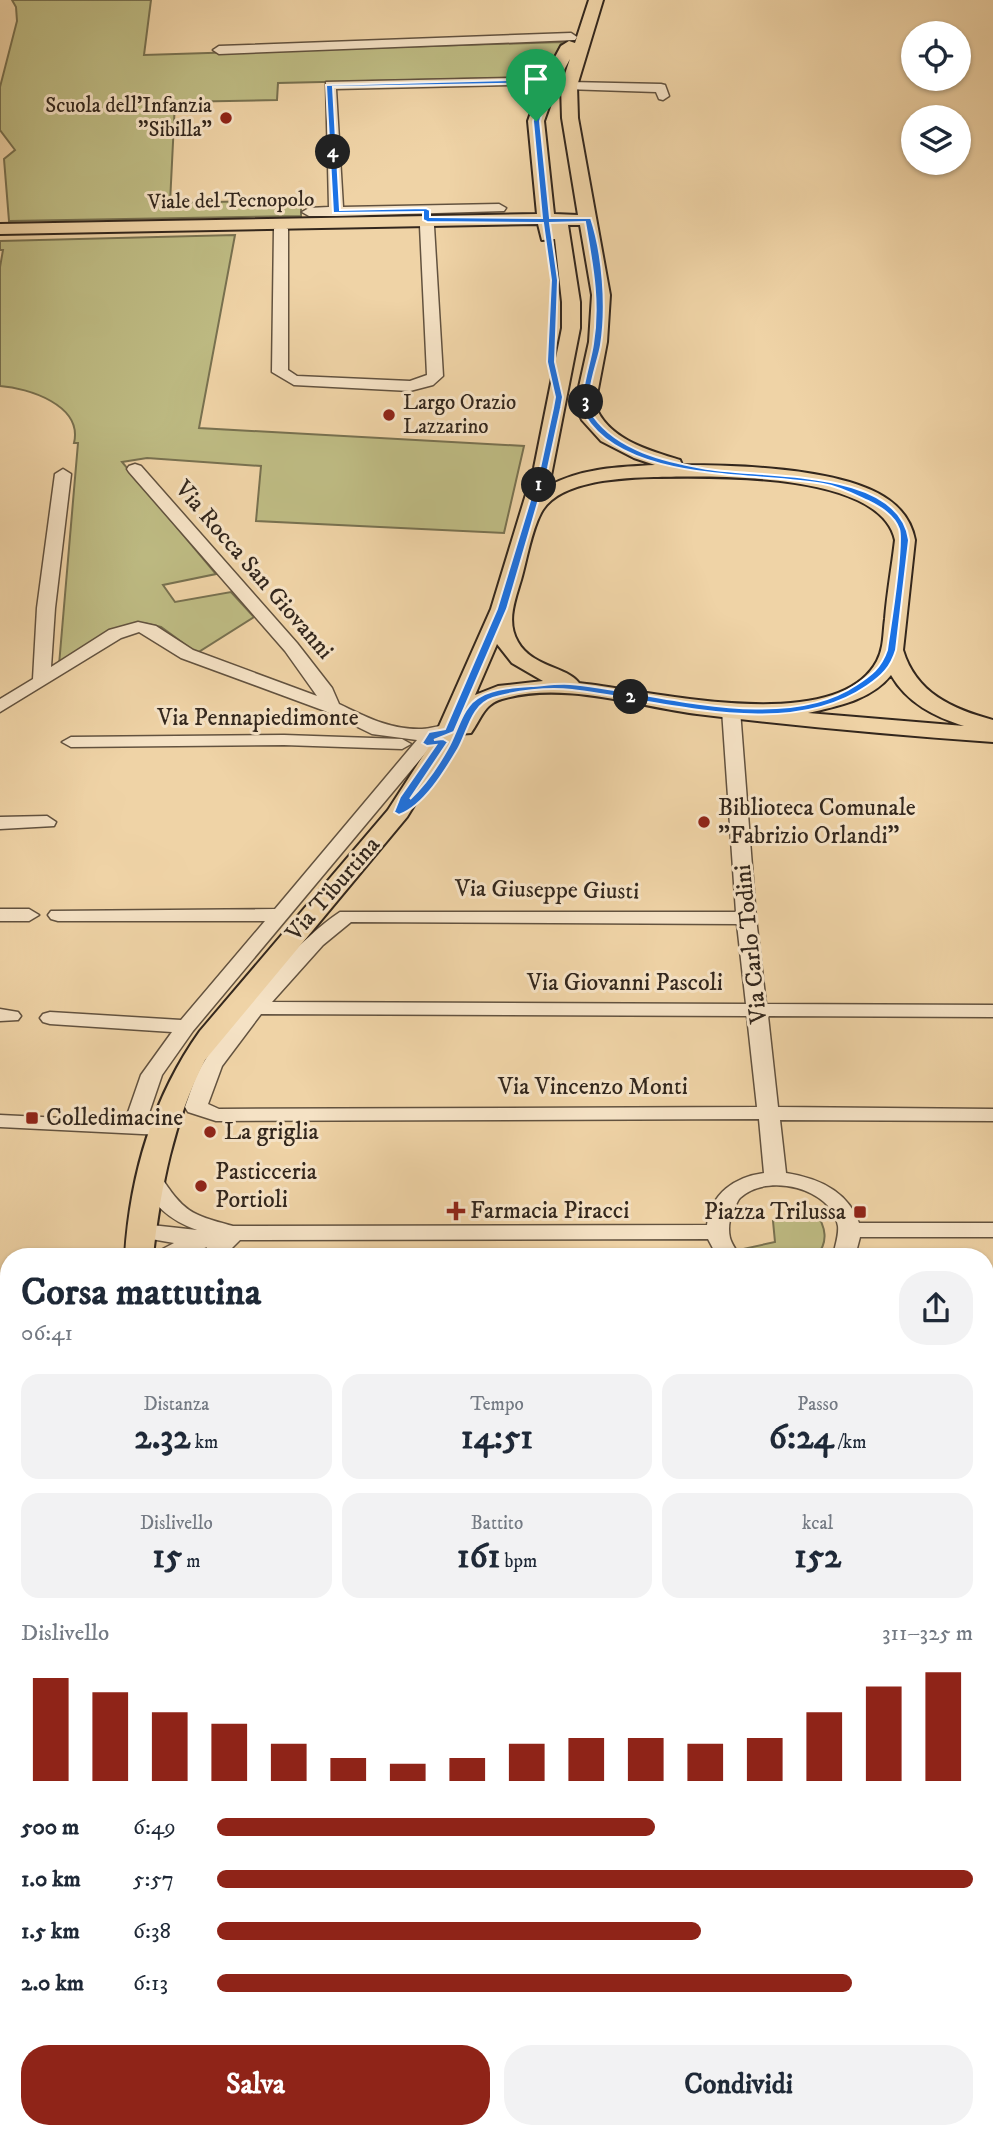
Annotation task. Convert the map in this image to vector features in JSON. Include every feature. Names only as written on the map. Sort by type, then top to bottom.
[{"type":"main road","name":"Via Tiburtina","points":[[140,1244],[162,1129],[179,1082],[198,1050],[399,812],[441,736],[502,609],[531,511],[559,397],[572,318],[554,225],[549,120],[582,0]]},
{"type":"main road","points":[[596,0],[569,86],[570,118],[601,295],[598,342],[585,405],[589,416],[608,437],[622,446],[665,462],[719,473]]},
{"type":"main road","points":[[554,225],[543,201],[536,123],[550,81],[570,41]]},
{"type":"main road","points":[[503,217],[531,212],[543,201]]},
{"type":"main road","name":"Viale del Tecnopolo","points":[[0,229],[503,217],[529,227],[589,220]]},
{"type":"main road","name":"Viale del Tecnopolo","points":[[0,234],[281,229],[427,219]]},
{"type":"main road","points":[[531,511],[550,494],[597,475],[636,471],[792,478],[846,487],[868,496],[897,517],[904,529],[905,540],[892,650],[888,663],[877,675],[848,695],[805,707],[740,711]]},
{"type":"main road","points":[[502,609],[500,621],[503,638],[521,661],[552,677],[593,689],[675,705],[740,711],[810,722],[993,735]]},
{"type":"main road","points":[[892,650],[903,677],[925,700],[960,717],[993,727]]},
{"type":"main road","points":[[399,812],[416,799],[435,775],[478,701],[516,690],[555,687],[593,689]]},
{"type":"street","points":[[219,50],[548,38],[570,41]]},
{"type":"street","points":[[336,212],[330,85],[550,81]]},
{"type":"street","points":[[569,86],[661,88],[663,96]]},
{"type":"street","points":[[281,229],[279,372],[295,380],[410,386],[428,382],[435,376],[427,219],[309,212]]},
{"type":"street","name":"Via Rocca San Giovanni","points":[[135,469],[291,647],[323,688],[331,707]]},
{"type":"street","points":[[41,678],[46,608],[63,474]]},
{"type":"street","points":[[0,707],[41,678],[119,631],[138,627],[150,630],[181,651],[331,707],[388,732],[441,736]]},
{"type":"street","name":"Via Carlo Todini","points":[[740,711],[747,918],[776,1178]]},
{"type":"street","points":[[134,1126],[152,1076],[186,1027],[280,915],[441,736]]},
{"type":"street","name":"Via Pennapiedimonte","points":[[71,742],[441,736]]},
{"type":"street","points":[[0,822],[47,822]]},
{"type":"street","points":[[0,915],[29,915]]},
{"type":"street","points":[[58,915],[280,915]]},
{"type":"street","name":"Via Giuseppe Giusti","points":[[257,1008],[320,936],[346,916],[747,918]]},
{"type":"street","name":"Via Giovanni Pascoli","points":[[257,1008],[993,1011]]},
{"type":"street","name":"Via Vincenzo Monti","points":[[257,1008],[216,1061],[196,1107],[216,1115],[993,1115]]},
{"type":"street","points":[[50,1018],[186,1027]]},
{"type":"street","points":[[0,1121],[162,1129]]},
{"type":"street","points":[[723,1248],[718,1232],[720,1211],[731,1194],[750,1182],[776,1178],[810,1184],[828,1193],[841,1208],[849,1230],[847,1248]]},
{"type":"street","points":[[151,1179],[164,1202],[223,1242]]},
{"type":"street","points":[[140,1244],[191,1221]]},
{"type":"street","points":[[849,1230],[993,1230]]},
{"type":"street","points":[[181,1248],[223,1242],[718,1232]]},
{"type":"street","points":[[140,1244],[182,1237],[223,1242]]},
{"type":"shaded area","points":[[12,0],[151,0],[144,55],[562,42],[545,77],[278,83],[277,100],[175,102],[170,203],[301,200],[301,216],[9,221],[4,159],[15,150],[0,130],[0,87],[17,21],[16,7]]},
{"type":"shaded area","points":[[235,235],[199,428],[524,446],[504,533],[256,521],[261,466],[147,458],[122,462],[216,574],[163,585],[175,602],[231,592],[254,617],[197,653],[161,627],[144,623],[59,665],[78,443],[74,443],[75,430],[62,409],[25,390],[0,386],[0,267],[3,250],[0,250],[0,241]]},
{"type":"shaded area","points":[[815,1212],[822,1223],[823,1246],[748,1248],[775,1242],[773,1221]]},
{"type":"place","name":"Scuola dell'Infanzia \"Sibilla\"","points":[[226,118]]},
{"type":"place","name":"Largo Orazio Lazzarino","points":[[389,415]]},
{"type":"place","name":"Biblioteca Comunale \"Fabrizio Orlandi\"","points":[[704,822]]},
{"type":"place","name":"Colledimacine","points":[[32,1118]]},
{"type":"place","name":"La griglia","points":[[210,1132]]},
{"type":"place","name":"Pasticceria Portioli","points":[[201,1186]]},
{"type":"place","name":"Farmacia Piracci","points":[[456,1211]]},
{"type":"place","name":"Piazza Trilussa","points":[[860,1212]]},
{"type":"route","points":[[536,121],[543,201],[546,220],[555,280],[551,362],[559,397],[557,408],[544,468],[502,609],[449,732],[432,734],[427,743],[443,742],[405,797],[399,812],[416,799],[435,775],[453,748],[473,706],[485,697],[516,690],[569,687],[688,707],[748,712],[776,711],[828,702],[848,695],[877,675],[888,663],[892,650],[905,540],[904,529],[897,517],[883,504],[846,487],[822,481],[719,473],[665,462],[622,446],[598,428],[589,416],[585,405],[598,342],[601,295],[589,220],[546,220],[503,218],[427,220],[426,210],[336,212],[330,85],[550,81],[536,121]]}]
